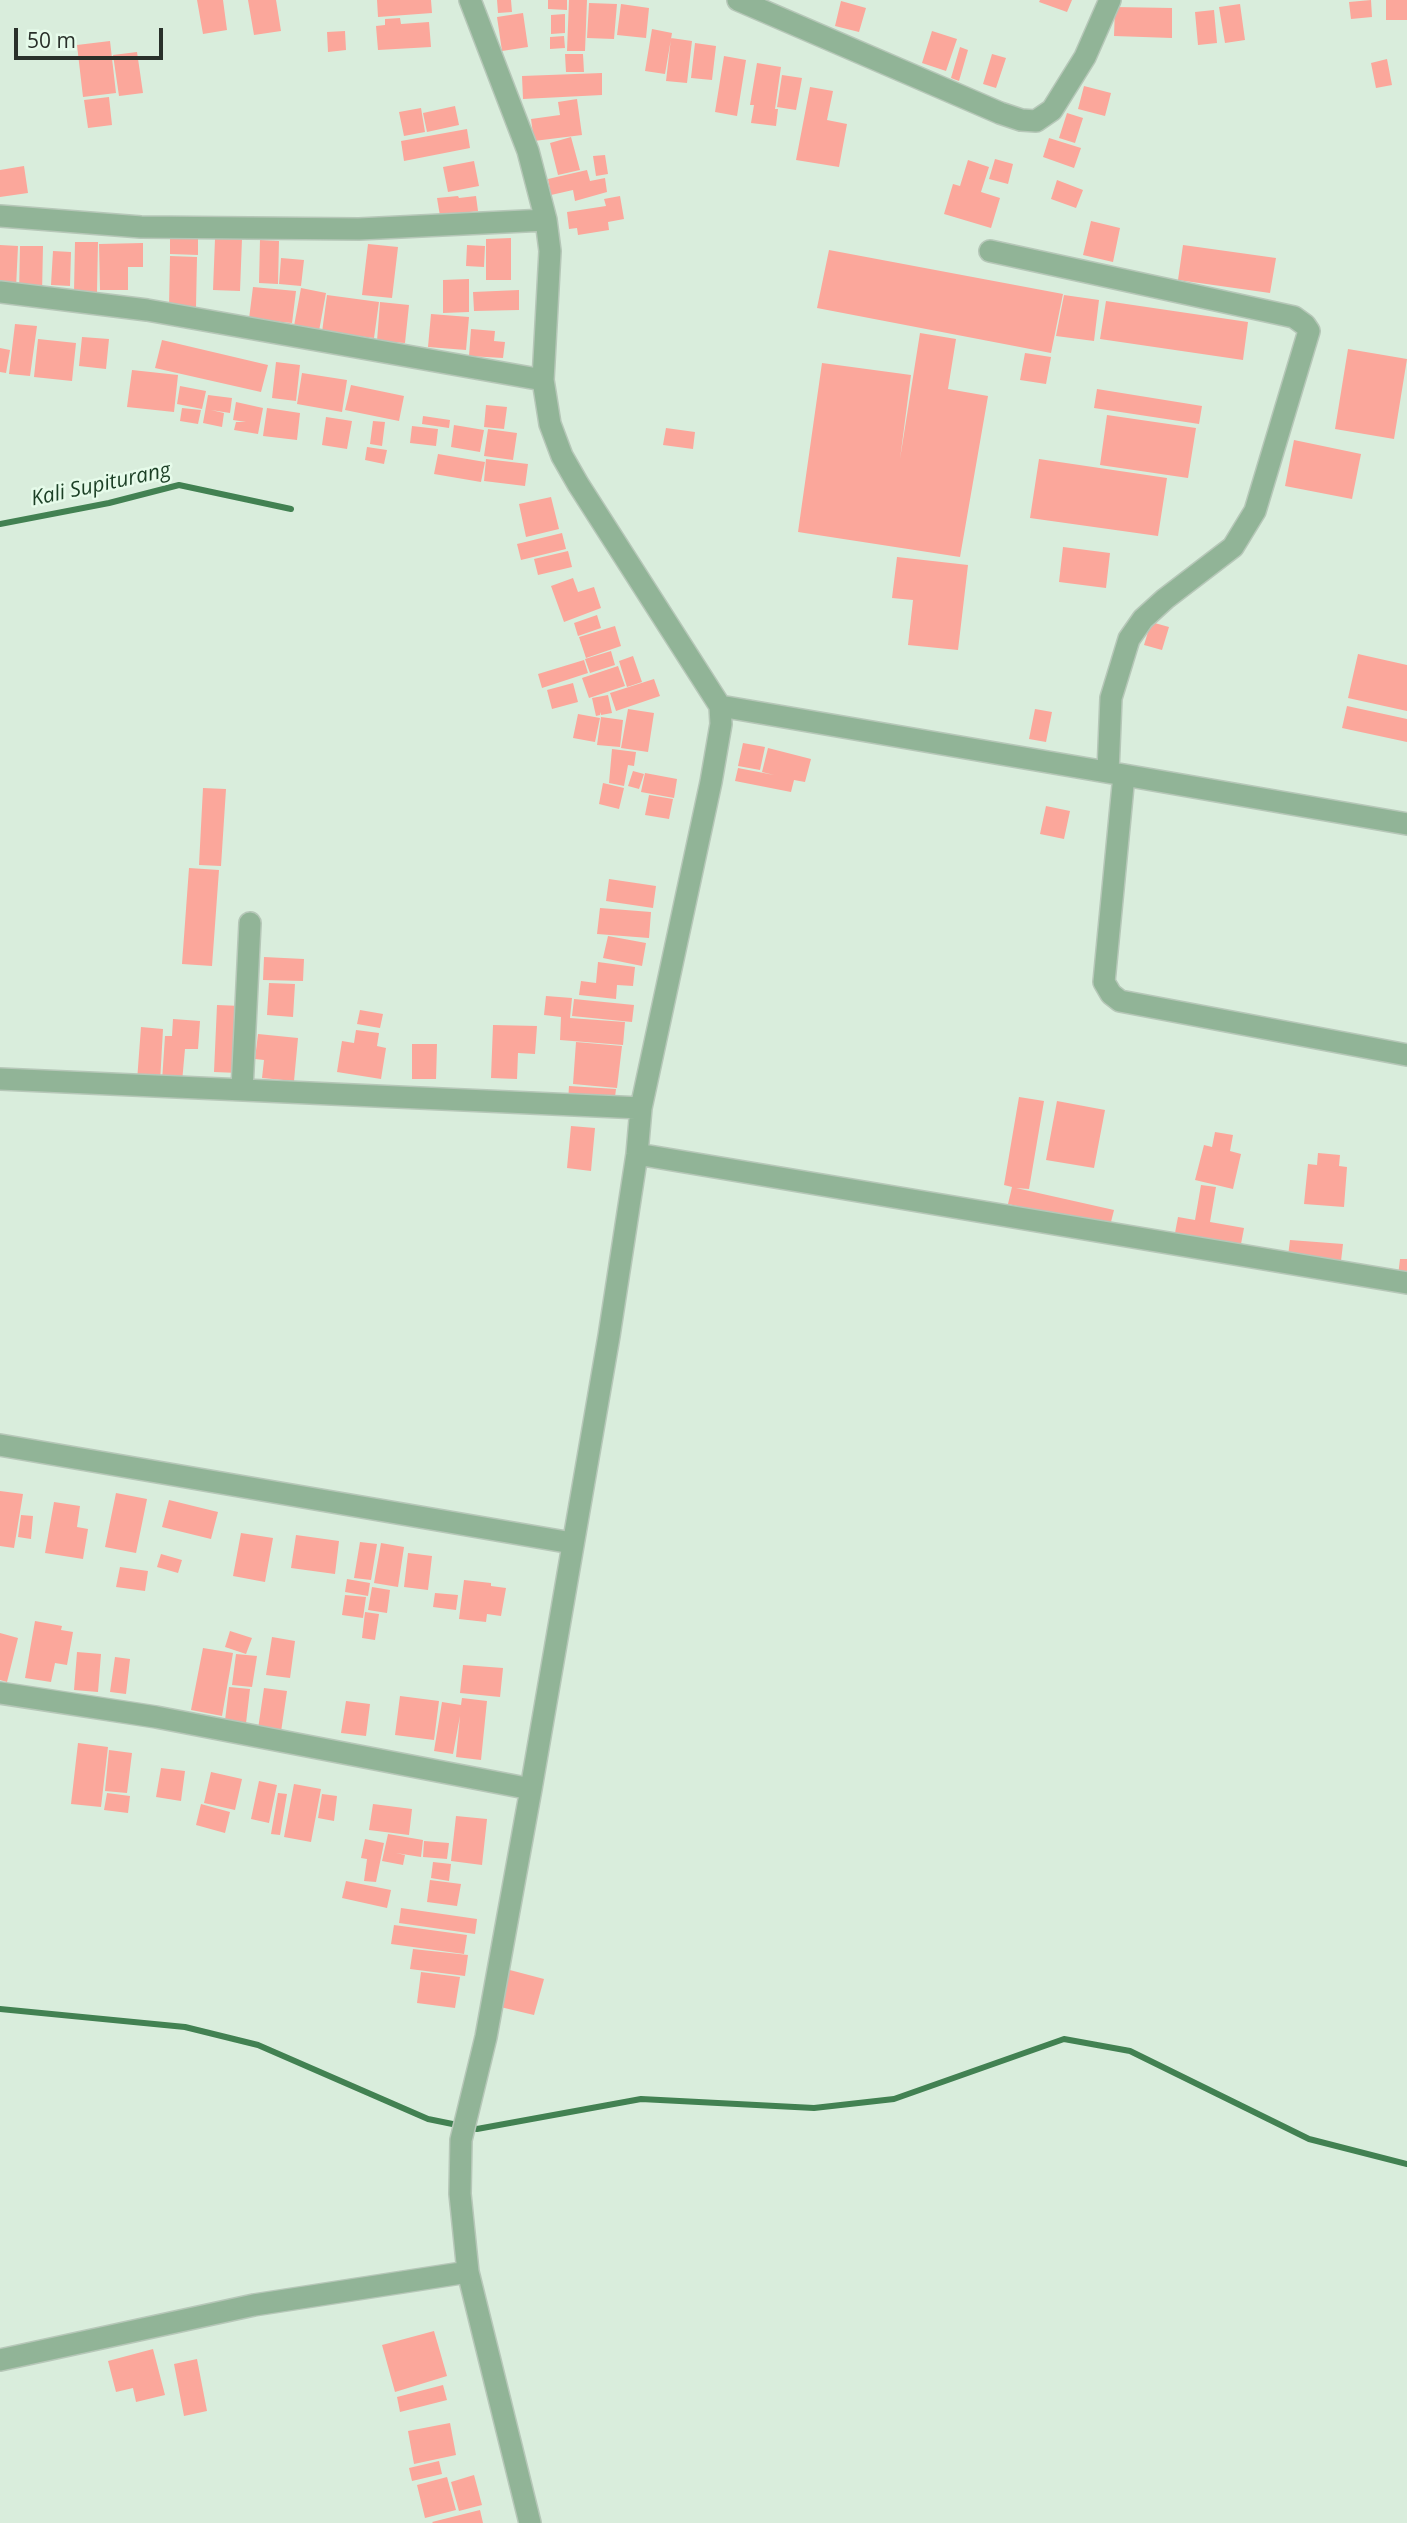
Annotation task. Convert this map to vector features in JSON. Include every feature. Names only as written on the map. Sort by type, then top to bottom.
[{"type":"street","points":[[470,0],[528,151],[546,220],[550,251],[543,380],[550,424],[567,465],[720,706],[721,724],[641,1108],[637,1154],[609,1336],[531,1789],[486,2037],[461,2140],[460,2193],[467,2272],[530,2523]]},
{"type":"street","points":[[738,0],[1000,113],[1021,120],[1036,121],[1052,110],[1085,57],[1110,0]]},
{"type":"street","points":[[0,216],[141,227],[359,229],[546,220]]},
{"type":"street","points":[[990,251],[1294,317],[1309,331],[1255,511],[1233,547],[1165,599],[1143,619],[1129,639],[1111,698],[1116,773],[1104,982],[1111,994],[1120,1001],[1407,1055]]},
{"type":"street","points":[[0,292],[146,310],[543,380]]},
{"type":"street","points":[[720,706],[1407,824]]},
{"type":"street","points":[[242,1090],[250,923]]},
{"type":"street","points":[[0,1079],[641,1108]]},
{"type":"street","points":[[637,1154],[1407,1283]]},
{"type":"street","points":[[0,1445],[572,1543]]},
{"type":"street","points":[[0,1693],[156,1717],[531,1789]]},
{"type":"street","points":[[0,2360],[254,2305],[467,2272]]},
{"type":"building","points":[[197,0],[223,0],[227,30],[203,34]]},
{"type":"building","points":[[248,0],[276,0],[281,31],[254,35]]},
{"type":"building","points":[[377,0],[431,0],[432,13],[378,17]]},
{"type":"building","points":[[497,0],[511,0],[512,12],[498,13]]},
{"type":"building","points":[[548,0],[567,0],[567,10],[548,9]]},
{"type":"building","points":[[569,0],[587,0],[585,51],[567,51]]},
{"type":"building","points":[[1072,0],[1067,12],[1039,2]]},
{"type":"building","points":[[1371,0],[1372,17],[1351,19],[1349,2]]},
{"type":"building","points":[[1386,0],[1407,0],[1407,20],[1386,20]]},
{"type":"building","points":[[841,1],[866,8],[859,32],[835,26]]},
{"type":"building","points":[[589,3],[617,4],[614,39],[587,38]]},
{"type":"building","points":[[621,4],[649,8],[646,38],[617,35]]},
{"type":"building","points":[[1240,4],[1245,40],[1225,43],[1219,7]]},
{"type":"building","points":[[1115,7],[1172,8],[1172,38],[1114,36]]},
{"type":"building","points":[[1214,10],[1217,43],[1198,45],[1195,12]]},
{"type":"building","points":[[523,13],[528,47],[502,51],[497,17]]},
{"type":"building","points":[[565,14],[565,33],[551,34],[551,15]]},
{"type":"building","points":[[400,18],[401,24],[429,22],[431,47],[378,50],[376,26],[385,25],[385,19]]},
{"type":"building","points":[[652,29],[672,33],[665,74],[645,71]]},
{"type":"building","points":[[345,31],[346,50],[328,52],[327,32]]},
{"type":"building","points":[[932,31],[957,39],[946,71],[922,63]]},
{"type":"building","points":[[564,36],[565,48],[550,49],[550,37]]},
{"type":"building","points":[[671,38],[692,41],[687,83],[666,81]]},
{"type":"building","points":[[110,41],[116,93],[83,97],[77,45]]},
{"type":"building","points":[[695,43],[716,46],[712,80],[691,78]]},
{"type":"building","points":[[960,47],[968,50],[959,81],[951,78]]},
{"type":"building","points":[[137,52],[143,93],[119,96],[113,55]]},
{"type":"building","points":[[565,54],[583,54],[584,72],[566,72]]},
{"type":"building","points":[[992,54],[1006,58],[996,88],[983,84]]},
{"type":"building","points":[[724,56],[746,60],[737,116],[715,112]]},
{"type":"building","points":[[1387,59],[1392,85],[1376,88],[1371,63]]},
{"type":"building","points":[[757,63],[781,67],[775,109],[778,109],[776,126],[751,123],[754,105],[750,105]]},
{"type":"building","points":[[602,73],[602,95],[523,99],[522,76]]},
{"type":"building","points":[[782,75],[802,78],[796,110],[777,107]]},
{"type":"building","points":[[1084,86],[1111,93],[1105,116],[1078,109]]},
{"type":"building","points":[[810,87],[833,91],[827,120],[847,124],[839,167],[796,160]]},
{"type":"building","points":[[109,97],[112,125],[88,128],[84,100]]},
{"type":"building","points":[[577,99],[582,135],[534,141],[531,119],[560,115],[558,102]]},
{"type":"building","points":[[455,106],[459,125],[427,132],[423,113]]},
{"type":"building","points":[[421,108],[425,132],[404,136],[399,112]]},
{"type":"building","points":[[1067,113],[1083,118],[1075,143],[1059,138]]},
{"type":"building","points":[[467,129],[470,148],[404,161],[401,141]]},
{"type":"building","points":[[571,137],[580,170],[558,175],[550,143]]},
{"type":"building","points":[[1049,138],[1081,148],[1074,168],[1043,157]]},
{"type":"building","points":[[605,155],[608,174],[596,176],[593,156]]},
{"type":"building","points":[[995,159],[1013,164],[1008,184],[989,179]]},
{"type":"building","points":[[968,160],[989,167],[981,192],[1000,198],[991,228],[944,214],[953,184],[960,186]]},
{"type":"building","points":[[474,161],[479,186],[448,192],[443,167]]},
{"type":"building","points":[[24,166],[28,193],[0,197],[0,170]]},
{"type":"building","points":[[587,170],[590,181],[605,178],[607,192],[575,201],[573,190],[551,195],[548,179]]},
{"type":"building","points":[[1057,180],[1083,190],[1076,208],[1051,199]]},
{"type":"building","points":[[476,196],[478,211],[440,216],[437,198]]},
{"type":"building","points":[[620,196],[624,219],[608,222],[609,230],[578,235],[577,228],[569,229],[567,212],[606,206],[604,199]]},
{"type":"building","points":[[1091,221],[1120,228],[1113,262],[1083,255]]},
{"type":"building","points":[[170,238],[198,239],[198,255],[170,254]]},
{"type":"building","points":[[511,238],[511,280],[486,280],[486,239]]},
{"type":"building","points":[[215,239],[242,239],[240,291],[213,290]]},
{"type":"building","points":[[260,240],[279,241],[278,284],[259,283]]},
{"type":"building","points":[[75,242],[98,242],[97,292],[74,292]]},
{"type":"building","points":[[143,243],[143,267],[128,267],[128,290],[100,290],[99,244]]},
{"type":"building","points":[[368,244],[398,247],[392,298],[362,295]]},
{"type":"building","points":[[0,245],[18,246],[16,288],[0,288]]},
{"type":"building","points":[[467,245],[485,246],[484,267],[466,266]]},
{"type":"building","points":[[1183,245],[1276,258],[1270,293],[1178,280]]},
{"type":"building","points":[[20,246],[43,246],[42,294],[19,294]]},
{"type":"building","points":[[829,250],[1063,294],[1051,353],[817,308]]},
{"type":"building","points":[[53,251],[71,252],[70,286],[51,285]]},
{"type":"building","points":[[170,256],[197,257],[196,307],[169,307]]},
{"type":"building","points":[[281,258],[304,260],[301,286],[279,284]]},
{"type":"building","points":[[469,279],[469,312],[443,313],[443,280]]},
{"type":"building","points":[[253,287],[296,291],[292,323],[249,319]]},
{"type":"building","points":[[301,288],[326,293],[319,331],[294,326]]},
{"type":"building","points":[[519,290],[519,310],[474,311],[473,292]]},
{"type":"building","points":[[327,295],[379,302],[374,338],[322,332]]},
{"type":"building","points":[[1064,295],[1099,300],[1094,341],[1056,336]]},
{"type":"building","points":[[1106,301],[1248,322],[1243,360],[1100,339]]},
{"type":"building","points":[[380,302],[409,305],[405,343],[377,341]]},
{"type":"building","points":[[431,314],[469,317],[466,350],[428,347]]},
{"type":"building","points":[[15,324],[37,326],[30,376],[9,374]]},
{"type":"building","points":[[471,329],[495,331],[494,341],[505,342],[503,358],[469,356]]},
{"type":"building","points":[[920,333],[956,339],[948,389],[988,396],[960,557],[798,532],[822,363],[911,375],[900,459]]},
{"type":"building","points":[[82,337],[109,339],[106,369],[79,366]]},
{"type":"building","points":[[38,339],[76,343],[72,381],[34,377]]},
{"type":"building","points":[[162,340],[268,365],[261,392],[155,368]]},
{"type":"building","points":[[0,348],[10,350],[6,373],[0,372]]},
{"type":"building","points":[[1348,349],[1407,359],[1394,439],[1335,429]]},
{"type":"building","points":[[1025,353],[1051,357],[1046,384],[1020,380]]},
{"type":"building","points":[[276,362],[300,365],[296,401],[272,398]]},
{"type":"building","points":[[132,370],[178,375],[174,412],[127,407]]},
{"type":"building","points":[[302,373],[347,380],[342,412],[297,404]]},
{"type":"building","points":[[351,385],[404,396],[399,421],[345,410]]},
{"type":"building","points":[[180,386],[206,391],[202,409],[177,404]]},
{"type":"building","points":[[1097,389],[1202,406],[1199,424],[1094,408]]},
{"type":"building","points":[[208,395],[232,398],[230,413],[211,410],[224,413],[222,427],[203,423]]},
{"type":"building","points":[[236,402],[263,408],[258,434],[234,430],[236,422],[246,422],[233,420]]},
{"type":"building","points":[[486,405],[507,407],[504,429],[484,427]]},
{"type":"building","points":[[182,408],[201,410],[198,424],[180,421]]},
{"type":"building","points":[[267,408],[300,413],[297,440],[263,436]]},
{"type":"building","points":[[1107,415],[1196,428],[1188,478],[1100,465]]},
{"type":"building","points":[[423,416],[450,420],[449,428],[422,424]]},
{"type":"building","points":[[326,417],[352,421],[347,449],[322,445]]},
{"type":"building","points":[[373,421],[385,422],[382,446],[370,444]]},
{"type":"building","points":[[454,425],[484,430],[480,452],[451,447]]},
{"type":"building","points":[[412,426],[438,429],[436,446],[410,443]]},
{"type":"building","points":[[666,428],[695,432],[693,449],[663,445]]},
{"type":"building","points":[[488,429],[517,433],[513,460],[484,456]]},
{"type":"building","points":[[1294,440],[1361,454],[1352,499],[1285,486]]},
{"type":"building","points":[[367,447],[387,450],[384,464],[365,460]]},
{"type":"building","points":[[438,454],[485,462],[481,482],[434,474]]},
{"type":"building","points":[[486,459],[528,464],[525,486],[484,481]]},
{"type":"building","points":[[1039,459],[1167,478],[1158,536],[1030,518]]},
{"type":"building","points":[[551,497],[559,529],[526,537],[519,504]]},
{"type":"building","points":[[562,533],[566,549],[521,560],[517,544]]},
{"type":"building","points":[[1063,547],[1110,553],[1106,588],[1059,582]]},
{"type":"building","points":[[568,551],[572,567],[538,575],[534,559]]},
{"type":"building","points":[[897,557],[968,565],[958,650],[908,645],[913,600],[892,598]]},
{"type":"building","points":[[573,578],[578,592],[594,587],[601,608],[564,622],[551,586]]},
{"type":"building","points":[[597,615],[601,628],[578,636],[574,623]]},
{"type":"building","points":[[1151,622],[1169,627],[1162,650],[1144,645]]},
{"type":"building","points":[[615,626],[621,646],[586,658],[579,637]]},
{"type":"building","points":[[611,651],[615,665],[590,673],[585,659]]},
{"type":"building","points":[[1358,654],[1407,665],[1407,711],[1348,698]]},
{"type":"building","points":[[633,656],[642,682],[627,687],[619,661]]},
{"type":"building","points":[[584,660],[588,673],[542,688],[538,674]]},
{"type":"building","points":[[618,666],[625,686],[589,698],[582,678]]},
{"type":"building","points":[[654,679],[660,696],[616,711],[610,693]]},
{"type":"building","points":[[573,683],[578,702],[552,709],[547,690]]},
{"type":"building","points":[[608,695],[612,713],[601,715],[601,712],[596,716],[592,698]]},
{"type":"building","points":[[1347,706],[1407,719],[1407,742],[1342,728]]},
{"type":"building","points":[[628,709],[654,713],[648,752],[621,748]]},
{"type":"building","points":[[1035,709],[1052,712],[1046,742],[1029,739]]},
{"type":"building","points":[[578,714],[600,718],[595,742],[573,738]]},
{"type":"building","points":[[601,717],[623,720],[620,747],[597,745]]},
{"type":"building","points":[[743,743],[765,747],[760,770],[738,766]]},
{"type":"building","points":[[768,748],[811,759],[805,782],[794,780],[791,792],[735,781],[738,768],[774,775],[762,772]]},
{"type":"building","points":[[612,749],[636,752],[634,766],[628,765],[624,786],[609,783]]},
{"type":"building","points":[[633,771],[644,774],[639,789],[628,786]]},
{"type":"building","points":[[645,773],[677,779],[674,798],[641,792]]},
{"type":"building","points":[[603,783],[624,788],[619,809],[599,804]]},
{"type":"building","points":[[203,788],[226,789],[221,866],[199,865]]},
{"type":"building","points":[[649,795],[673,799],[669,819],[645,815]]},
{"type":"building","points":[[1046,806],[1070,811],[1064,839],[1040,834]]},
{"type":"building","points":[[189,868],[219,870],[212,966],[182,964]]},
{"type":"building","points":[[609,879],[656,886],[653,908],[606,901]]},
{"type":"building","points":[[600,908],[651,912],[649,938],[597,934]]},
{"type":"building","points":[[608,936],[646,943],[642,966],[603,958]]},
{"type":"building","points":[[264,957],[304,959],[303,981],[263,980]]},
{"type":"building","points":[[598,962],[635,967],[633,986],[617,985],[616,999],[579,995],[581,981],[596,983]]},
{"type":"building","points":[[269,983],[295,984],[293,1017],[267,1015]]},
{"type":"building","points":[[546,996],[572,998],[570,1018],[625,1022],[623,1045],[560,1040],[561,1017],[544,1015]]},
{"type":"building","points":[[574,999],[634,1005],[632,1022],[572,1016]]},
{"type":"building","points":[[217,1005],[241,1006],[238,1073],[214,1072]]},
{"type":"building","points":[[360,1010],[383,1014],[380,1028],[357,1024]]},
{"type":"building","points":[[173,1019],[200,1021],[198,1049],[185,1049],[182,1082],[162,1081],[165,1036],[172,1036]]},
{"type":"building","points":[[493,1025],[537,1026],[535,1054],[518,1053],[517,1079],[491,1078]]},
{"type":"building","points":[[141,1027],[163,1029],[160,1083],[137,1081]]},
{"type":"building","points":[[356,1030],[379,1033],[377,1046],[386,1048],[381,1079],[337,1072],[342,1041],[354,1043]]},
{"type":"building","points":[[258,1034],[298,1038],[294,1081],[262,1078],[264,1060],[255,1059]]},
{"type":"building","points":[[576,1042],[622,1046],[617,1088],[573,1084]]},
{"type":"building","points":[[412,1044],[437,1044],[436,1079],[412,1079]]},
{"type":"building","points":[[569,1086],[616,1089],[614,1105],[568,1102]]},
{"type":"building","points":[[1019,1097],[1044,1101],[1029,1189],[1016,1188],[1114,1210],[1110,1226],[1008,1204],[1012,1187],[1004,1185]]},
{"type":"building","points":[[1057,1101],[1105,1110],[1094,1168],[1046,1160]]},
{"type":"building","points":[[571,1126],[595,1128],[591,1171],[567,1168]]},
{"type":"building","points":[[1215,1132],[1233,1135],[1230,1151],[1241,1154],[1233,1189],[1195,1180],[1204,1145],[1212,1147]]},
{"type":"building","points":[[1318,1153],[1340,1155],[1339,1166],[1347,1167],[1344,1207],[1304,1204],[1308,1164],[1317,1165]]},
{"type":"building","points":[[1201,1185],[1216,1187],[1210,1222],[1244,1228],[1241,1244],[1175,1233],[1178,1217],[1195,1220]]},
{"type":"building","points":[[1290,1240],[1343,1244],[1341,1261],[1288,1256]]},
{"type":"building","points":[[1400,1259],[1407,1259],[1407,1277],[1398,1276]]},
{"type":"building","points":[[0,1491],[23,1494],[14,1548],[0,1546]]},
{"type":"building","points":[[116,1493],[147,1499],[136,1553],[105,1547]]},
{"type":"building","points":[[169,1500],[218,1512],[211,1539],[162,1527]]},
{"type":"building","points":[[54,1502],[80,1506],[77,1527],[88,1529],[83,1559],[45,1553]]},
{"type":"building","points":[[21,1515],[33,1516],[31,1539],[18,1537]]},
{"type":"building","points":[[241,1533],[273,1538],[265,1582],[233,1576]]},
{"type":"building","points":[[296,1535],[339,1541],[335,1574],[291,1568]]},
{"type":"building","points":[[360,1542],[377,1544],[371,1580],[354,1578]]},
{"type":"building","points":[[381,1543],[404,1547],[398,1587],[374,1583]]},
{"type":"building","points":[[408,1553],[432,1556],[428,1590],[404,1587]]},
{"type":"building","points":[[161,1554],[182,1560],[178,1573],[157,1567]]},
{"type":"building","points":[[120,1567],[148,1571],[145,1591],[116,1587]]},
{"type":"building","points":[[347,1579],[370,1583],[368,1596],[345,1592]]},
{"type":"building","points":[[464,1580],[491,1583],[491,1586],[506,1588],[501,1616],[487,1614],[486,1622],[459,1619]]},
{"type":"building","points":[[372,1587],[390,1590],[387,1613],[368,1610]]},
{"type":"building","points":[[435,1593],[458,1595],[456,1610],[433,1607]]},
{"type":"building","points":[[345,1595],[366,1597],[363,1618],[342,1615]]},
{"type":"building","points":[[365,1612],[379,1614],[375,1640],[362,1638]]},
{"type":"building","points":[[35,1621],[62,1626],[61,1630],[73,1632],[67,1665],[55,1663],[51,1682],[25,1678]]},
{"type":"building","points":[[230,1631],[252,1638],[246,1654],[225,1647]]},
{"type":"building","points":[[0,1633],[18,1638],[7,1682],[0,1680]]},
{"type":"building","points":[[272,1637],[295,1641],[290,1678],[266,1675]]},
{"type":"building","points":[[203,1648],[233,1653],[222,1716],[191,1710]]},
{"type":"building","points":[[77,1652],[101,1654],[98,1692],[74,1690]]},
{"type":"building","points":[[236,1654],[257,1656],[252,1687],[232,1685]]},
{"type":"building","points":[[115,1657],[130,1659],[126,1694],[110,1692]]},
{"type":"building","points":[[463,1665],[503,1668],[500,1697],[460,1693]]},
{"type":"building","points":[[229,1687],[250,1689],[245,1732],[224,1729]]},
{"type":"building","points":[[264,1688],[287,1691],[281,1732],[258,1729]]},
{"type":"building","points":[[400,1696],[439,1701],[434,1740],[395,1735]]},
{"type":"building","points":[[462,1698],[487,1701],[481,1760],[456,1757],[460,1716],[453,1754],[434,1751],[442,1702],[461,1705]]},
{"type":"building","points":[[346,1701],[370,1704],[366,1736],[341,1733]]},
{"type":"building","points":[[78,1743],[108,1747],[101,1807],[71,1804]]},
{"type":"building","points":[[109,1750],[132,1753],[127,1793],[105,1791]]},
{"type":"building","points":[[161,1768],[185,1771],[181,1801],[156,1797]]},
{"type":"building","points":[[211,1772],[242,1779],[235,1810],[204,1803]]},
{"type":"building","points":[[259,1781],[277,1785],[269,1823],[251,1819]]},
{"type":"building","points":[[294,1784],[321,1789],[311,1842],[284,1837]]},
{"type":"building","points":[[107,1793],[130,1796],[128,1813],[104,1810]]},
{"type":"building","points":[[278,1793],[287,1794],[280,1835],[271,1834]]},
{"type":"building","points":[[322,1794],[337,1796],[334,1821],[318,1818]]},
{"type":"building","points":[[201,1804],[230,1812],[225,1833],[196,1825]]},
{"type":"building","points":[[373,1804],[412,1809],[409,1835],[369,1830]]},
{"type":"building","points":[[456,1816],[487,1819],[482,1865],[451,1861]]},
{"type":"building","points":[[388,1834],[423,1840],[421,1857],[396,1853],[405,1855],[403,1865],[382,1861]]},
{"type":"building","points":[[365,1839],[384,1843],[376,1882],[364,1881],[367,1859],[361,1858]]},
{"type":"building","points":[[424,1841],[449,1843],[447,1859],[423,1857]]},
{"type":"building","points":[[433,1862],[451,1864],[449,1881],[431,1878]]},
{"type":"building","points":[[430,1880],[461,1884],[457,1906],[427,1902]]},
{"type":"building","points":[[346,1881],[391,1890],[387,1908],[342,1898]]},
{"type":"building","points":[[401,1908],[477,1919],[475,1934],[399,1923]]},
{"type":"building","points":[[394,1925],[467,1935],[464,1954],[391,1944]]},
{"type":"building","points":[[413,1949],[468,1955],[465,1976],[410,1969]]},
{"type":"building","points":[[506,1969],[544,1979],[534,2015],[496,2006]]},
{"type":"building","points":[[421,1972],[460,1977],[455,2008],[417,2003]]},
{"type":"building","points":[[434,2331],[447,2376],[395,2392],[382,2345]]},
{"type":"building","points":[[153,2349],[165,2395],[136,2402],[133,2388],[116,2392],[108,2361]]},
{"type":"building","points":[[197,2359],[207,2411],[184,2416],[174,2364]]},
{"type":"building","points":[[443,2385],[447,2400],[400,2412],[397,2397]]},
{"type":"building","points":[[450,2423],[456,2455],[414,2464],[408,2431]]},
{"type":"building","points":[[439,2461],[442,2474],[412,2481],[409,2468]]},
{"type":"building","points":[[474,2475],[482,2505],[459,2511],[451,2482]]},
{"type":"building","points":[[447,2477],[456,2510],[425,2518],[417,2485]]},
{"type":"building","points":[[480,2510],[483,2523],[432,2522]]},
{"type":"waterway","name":"Kali Supiturang","points":[[0,524],[109,503],[179,485],[291,509]]},
{"type":"waterway","points":[[0,2009],[185,2027],[258,2045],[428,2119],[477,2129],[641,2099],[814,2108],[894,2099],[1064,2039],[1130,2051],[1309,2139],[1407,2164]]}]
